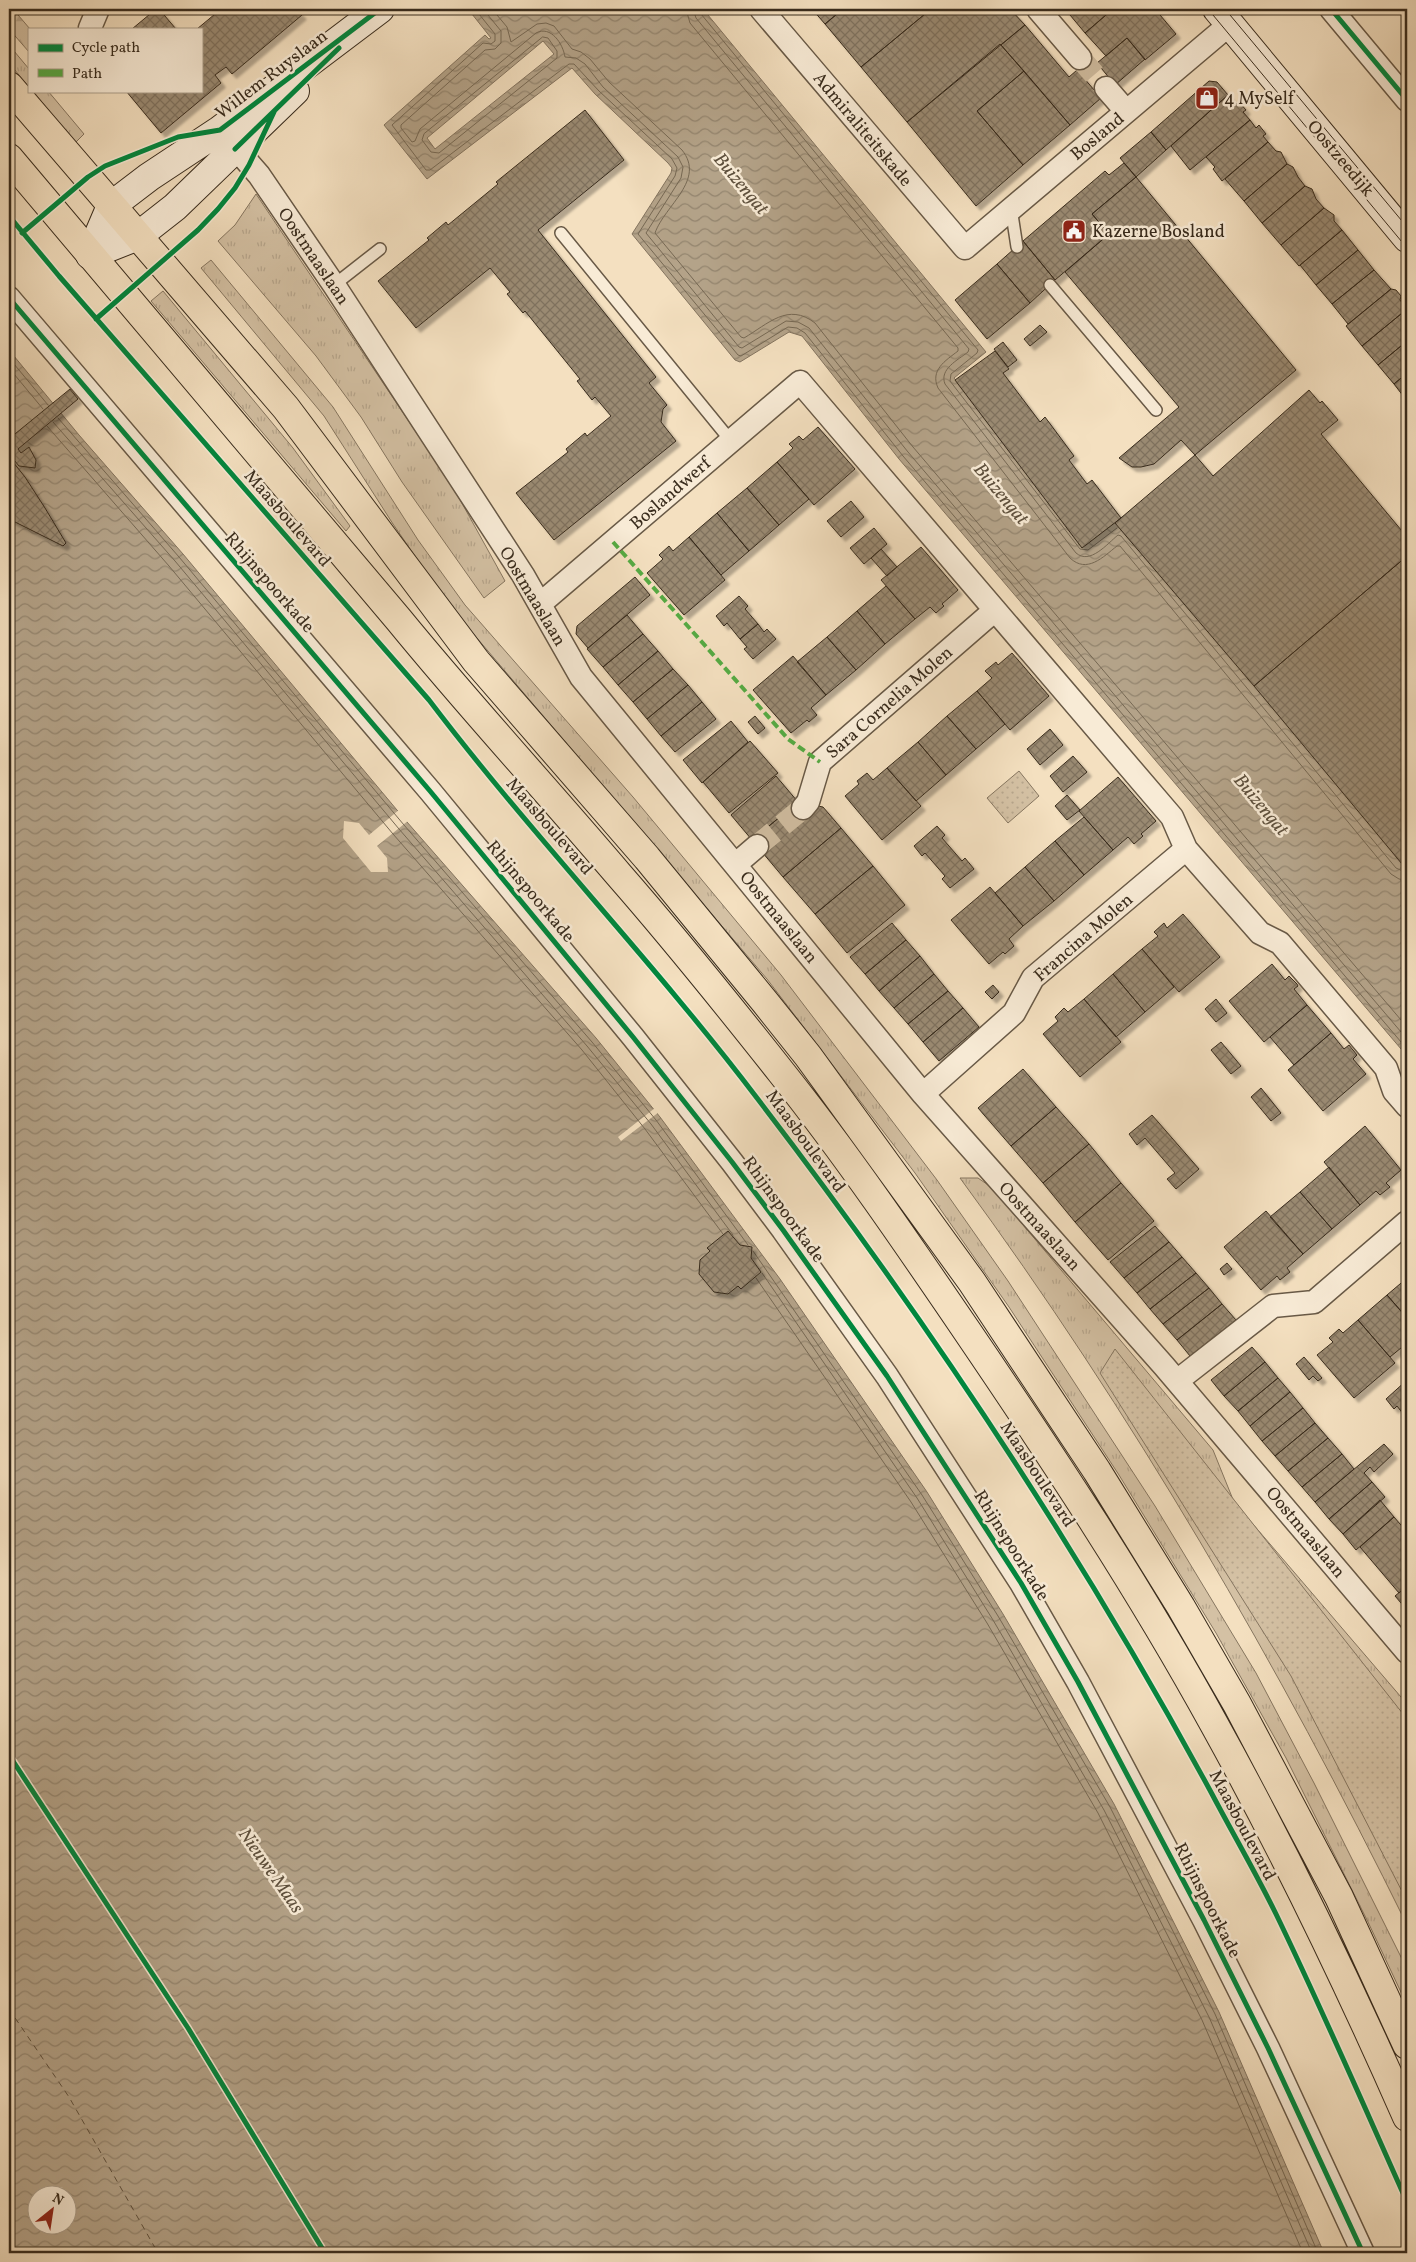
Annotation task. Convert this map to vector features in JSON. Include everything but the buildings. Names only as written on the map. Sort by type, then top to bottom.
[{"type":"main road","points":[[9,86],[286,408],[476,661],[647,858],[771,1010],[870,1140],[972,1282],[1097,1471],[1238,1704],[1339,1897],[1407,2045]]},
{"type":"main road","name":"Maasboulevard","points":[[9,158],[393,612],[452,685],[613,867],[697,967],[784,1076],[899,1232],[1066,1480],[1136,1592],[1212,1721],[1328,1943],[1407,2116]]},
{"type":"street","points":[[90,28],[98,9]]},
{"type":"street","name":"Admiraliteitskade","points":[[760,9],[965,248]]},
{"type":"street","points":[[1038,9],[1080,58]]},
{"type":"street","points":[[1331,9],[1407,100]]},
{"type":"street","name":"Willem Ruyslaan","points":[[90,255],[138,236],[176,207],[228,139],[377,10]]},
{"type":"street","name":"Bosland","points":[[965,248],[1126,111],[1223,16]]},
{"type":"street","name":"Oostzeedijk","points":[[1223,16],[1407,238]]},
{"type":"street","points":[[1106,88],[1126,111]]},
{"type":"street","name":"Willem Ruyslaan","points":[[90,255],[111,206],[149,177],[228,139]]},
{"type":"street","name":"Oostmaaslaan","points":[[228,139],[258,175],[334,284],[540,604],[581,677],[923,1094],[1177,1381],[1407,1652]]},
{"type":"street","name":"Rhijnspoorkade","points":[[9,298],[430,791],[547,932],[732,1162],[784,1230],[881,1368],[1021,1583],[1078,1682],[1204,1920],[1268,2048],[1363,2253]]},
{"type":"street","name":"Boslandwerf","points":[[540,604],[800,382],[995,610]]},
{"type":"street","points":[[995,610],[1172,818],[1186,849],[1260,933],[1280,943],[1386,1068],[1394,1090],[1407,1106]]},
{"type":"street","name":"Sara Cornelia Molen","points":[[803,808],[808,802],[820,762],[995,610]]},
{"type":"street","points":[[736,864],[757,846]]},
{"type":"street","name":"Francina Molen","points":[[923,1094],[1014,1014],[1033,978],[1186,849]]},
{"type":"street","points":[[1177,1381],[1273,1306],[1314,1302],[1407,1222]]},
{"type":"lane","points":[[1011,208],[1017,247]]},
{"type":"lane","points":[[561,233],[730,441]]},
{"type":"lane","points":[[334,284],[380,249]]},
{"type":"lane","points":[[1050,285],[1156,410]]},
{"type":"green space","points":[[9,9],[13,9],[29,28],[28,51],[9,29]]},
{"type":"green space","points":[[9,45],[28,68],[28,86],[9,63]]},
{"type":"green space","points":[[34,92],[49,92],[84,134],[75,143]]},
{"type":"green space","points":[[256,194],[453,487],[505,581],[484,598],[402,482],[361,417],[316,356],[218,241],[235,225]]},
{"type":"green space","points":[[211,260],[333,407],[418,540],[465,605],[633,797],[781,975],[937,1180],[1008,1281],[1155,1506],[1256,1673],[1314,1783],[1407,1969],[1407,2005],[1286,1758],[1216,1633],[1119,1475],[1009,1307],[915,1173],[767,979],[448,604],[393,524],[324,416],[201,268]]},
{"type":"green space","points":[[163,291],[293,448],[350,526],[346,531],[151,301]]},
{"type":"green space","points":[[1019,771],[1039,796],[1008,823],[987,798]]},
{"type":"green space","points":[[960,1178],[978,1178],[991,1187],[1213,1450],[1234,1502],[1407,1704],[1407,1925],[1307,1731],[1255,1636],[1200,1542],[1084,1357]]},
{"type":"green space","points":[[1115,1349],[1407,1719],[1407,1901],[1291,1676],[1100,1373]]},
{"type":"water","name":"Buizengat","points":[[468,9],[703,9],[986,352],[954,378],[1085,546],[1121,518],[1407,864],[1407,1056],[899,459],[802,336],[789,332],[740,362],[735,360],[632,234],[671,173],[672,168],[595,94],[572,68],[427,179],[384,125],[485,35],[489,39],[491,38]],"holes":[[[543,41],[554,54],[435,149],[427,138]]]},
{"type":"water","name":"Nieuwe Maas","points":[[9,350],[79,435],[183,554],[407,822],[596,1038],[660,1117],[780,1279],[927,1492],[1003,1614],[1114,1804],[1219,2012],[1324,2253],[9,2253]]},
{"type":"pier","points":[[400,809],[409,820],[377,846],[387,858],[388,872],[371,872],[343,838],[344,821],[359,823],[369,835]]},
{"type":"pier","points":[[655,1108],[659,1112],[621,1141],[618,1137]]},
{"type":"ferry route","points":[[9,1755],[188,2028],[325,2253]]},
{"type":"ferry route","points":[[9,2009],[69,2097],[158,2253]]},
{"type":"tunnel","points":[[1080,58],[1106,88]]},
{"type":"tunnel","points":[[757,846],[803,808]]},
{"type":"tram line","points":[[1208,9],[1407,248]]},
{"type":"tram line","points":[[1225,9],[1407,227]]},
{"type":"marked path","points":[[613,542],[788,739],[820,762]]},
{"type":"cycle path","points":[[22,233],[88,177],[105,166],[178,137],[220,130],[380,9]]},
{"type":"cycle path","points":[[1331,9],[1407,100]]},
{"type":"cycle path","points":[[235,149],[339,48]]},
{"type":"cycle path","points":[[96,319],[198,230],[218,209],[235,188],[249,165],[274,112]]},
{"type":"cycle path","points":[[9,216],[59,276],[429,700],[509,801],[676,997],[757,1098],[881,1265],[998,1437],[1055,1525],[1161,1703],[1276,1914],[1407,2202]]},
{"type":"cycle path","points":[[9,298],[430,791],[633,1037],[783,1230],[887,1376],[1021,1583],[1078,1682],[1204,1920],[1268,2048],[1363,2253]]},
{"type":"cycle path","points":[[9,1755],[188,2028],[325,2253]]},
{"type":"place","name":"4 MySelf","points":[[1207,98]]},
{"type":"place","name":"Kazerne Bosland","points":[[1074,231]]}]
